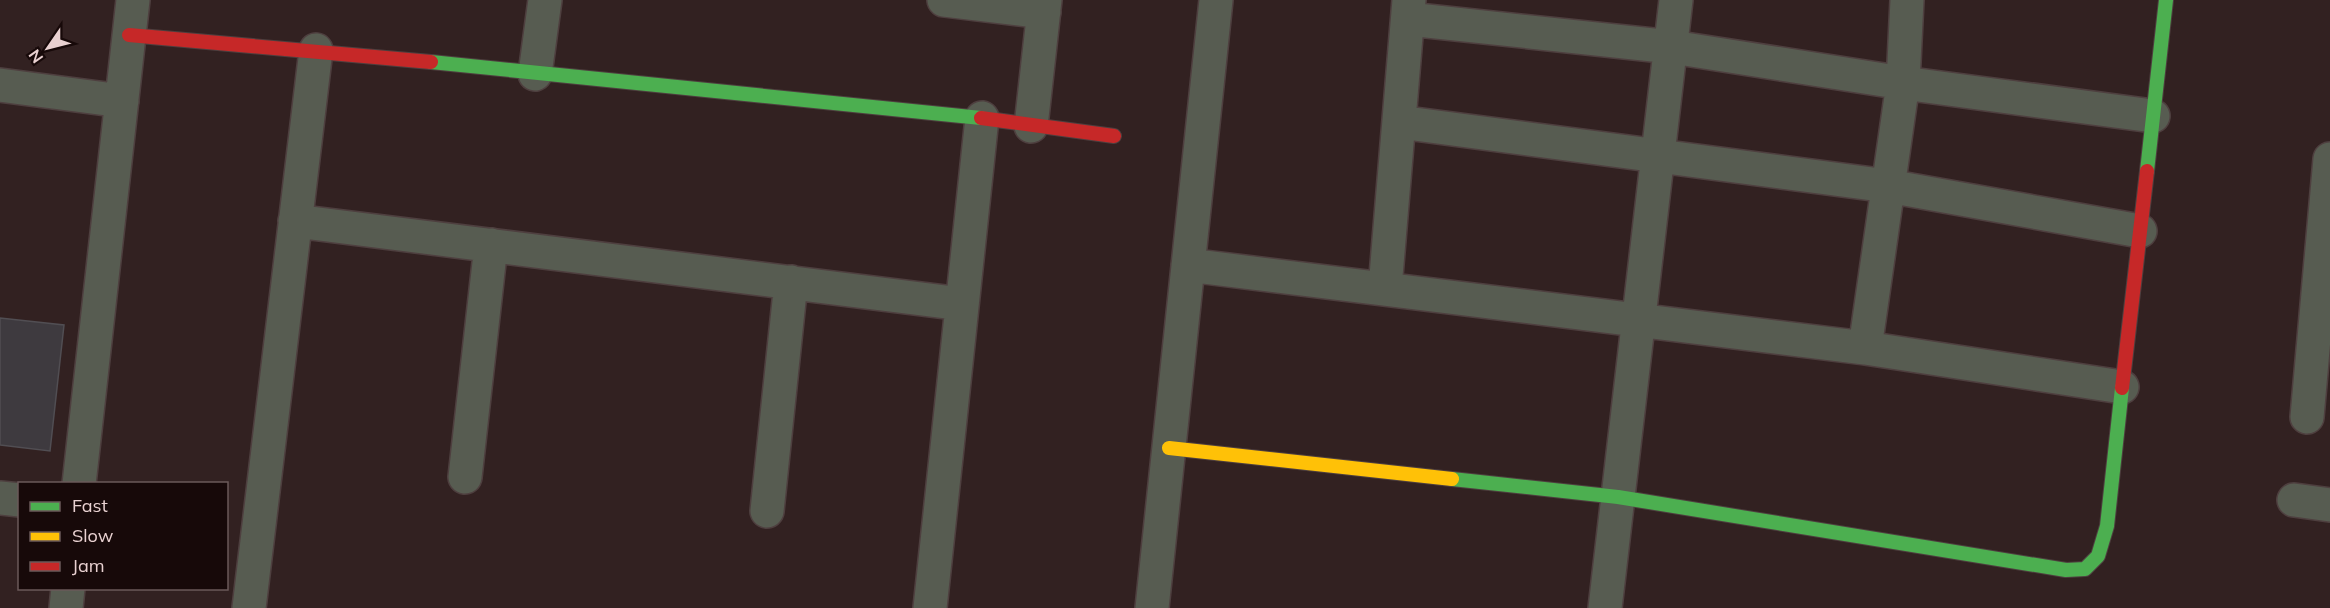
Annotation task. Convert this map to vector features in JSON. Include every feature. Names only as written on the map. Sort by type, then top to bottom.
[{"type":"street","points":[[79,482],[133,0]]},
{"type":"street","points":[[535,74],[545,0]]},
{"type":"street","points":[[944,0],[1045,6],[1031,126]]},
{"type":"street","points":[[1152,608],[1216,0]]},
{"type":"street","points":[[1605,608],[1676,0]]},
{"type":"street","points":[[1865,348],[1903,83],[1907,0]]},
{"type":"street","points":[[1169,448],[1618,497],[2066,570],[2085,569],[2097,556],[2107,526],[2166,0]]},
{"type":"street","points":[[1385,288],[1408,9],[1903,83],[2153,116]]},
{"type":"street","points":[[129,35],[315,50],[982,118],[1114,136]]},
{"type":"street","points":[[249,608],[315,50]]},
{"type":"street","points":[[0,85],[122,101]]},
{"type":"street","points":[[930,608],[982,118]]},
{"type":"street","points":[[1399,122],[1888,186],[2140,231]]},
{"type":"street","points":[[2307,417],[2326,248],[2330,159]]},
{"type":"street","points":[[295,221],[963,304]]},
{"type":"street","points":[[465,477],[491,245]]},
{"type":"street","points":[[1188,265],[1865,348],[2122,387]]},
{"type":"street","points":[[767,511],[791,282]]},
{"type":"street","points":[[0,498],[18,500]]},
{"type":"street","points":[[2294,500],[2330,505]]},
{"type":"street","points":[[66,608],[68,590]]},
{"type":"building","points":[[0,318],[64,325],[50,451],[0,445]]},
{"type":"traffic: fast","points":[[2147,171],[2166,0]]},
{"type":"traffic: fast","points":[[431,62],[981,118]]},
{"type":"traffic: fast","points":[[1452,479],[1618,497],[2066,570],[2085,569],[2098,556],[2107,526],[2122,388]]},
{"type":"traffic: slow","points":[[1169,448],[1452,479]]},
{"type":"traffic: jam","points":[[129,35],[431,62]]},
{"type":"traffic: jam","points":[[981,118],[1114,136]]},
{"type":"traffic: jam","points":[[2122,388],[2147,171]]}]
